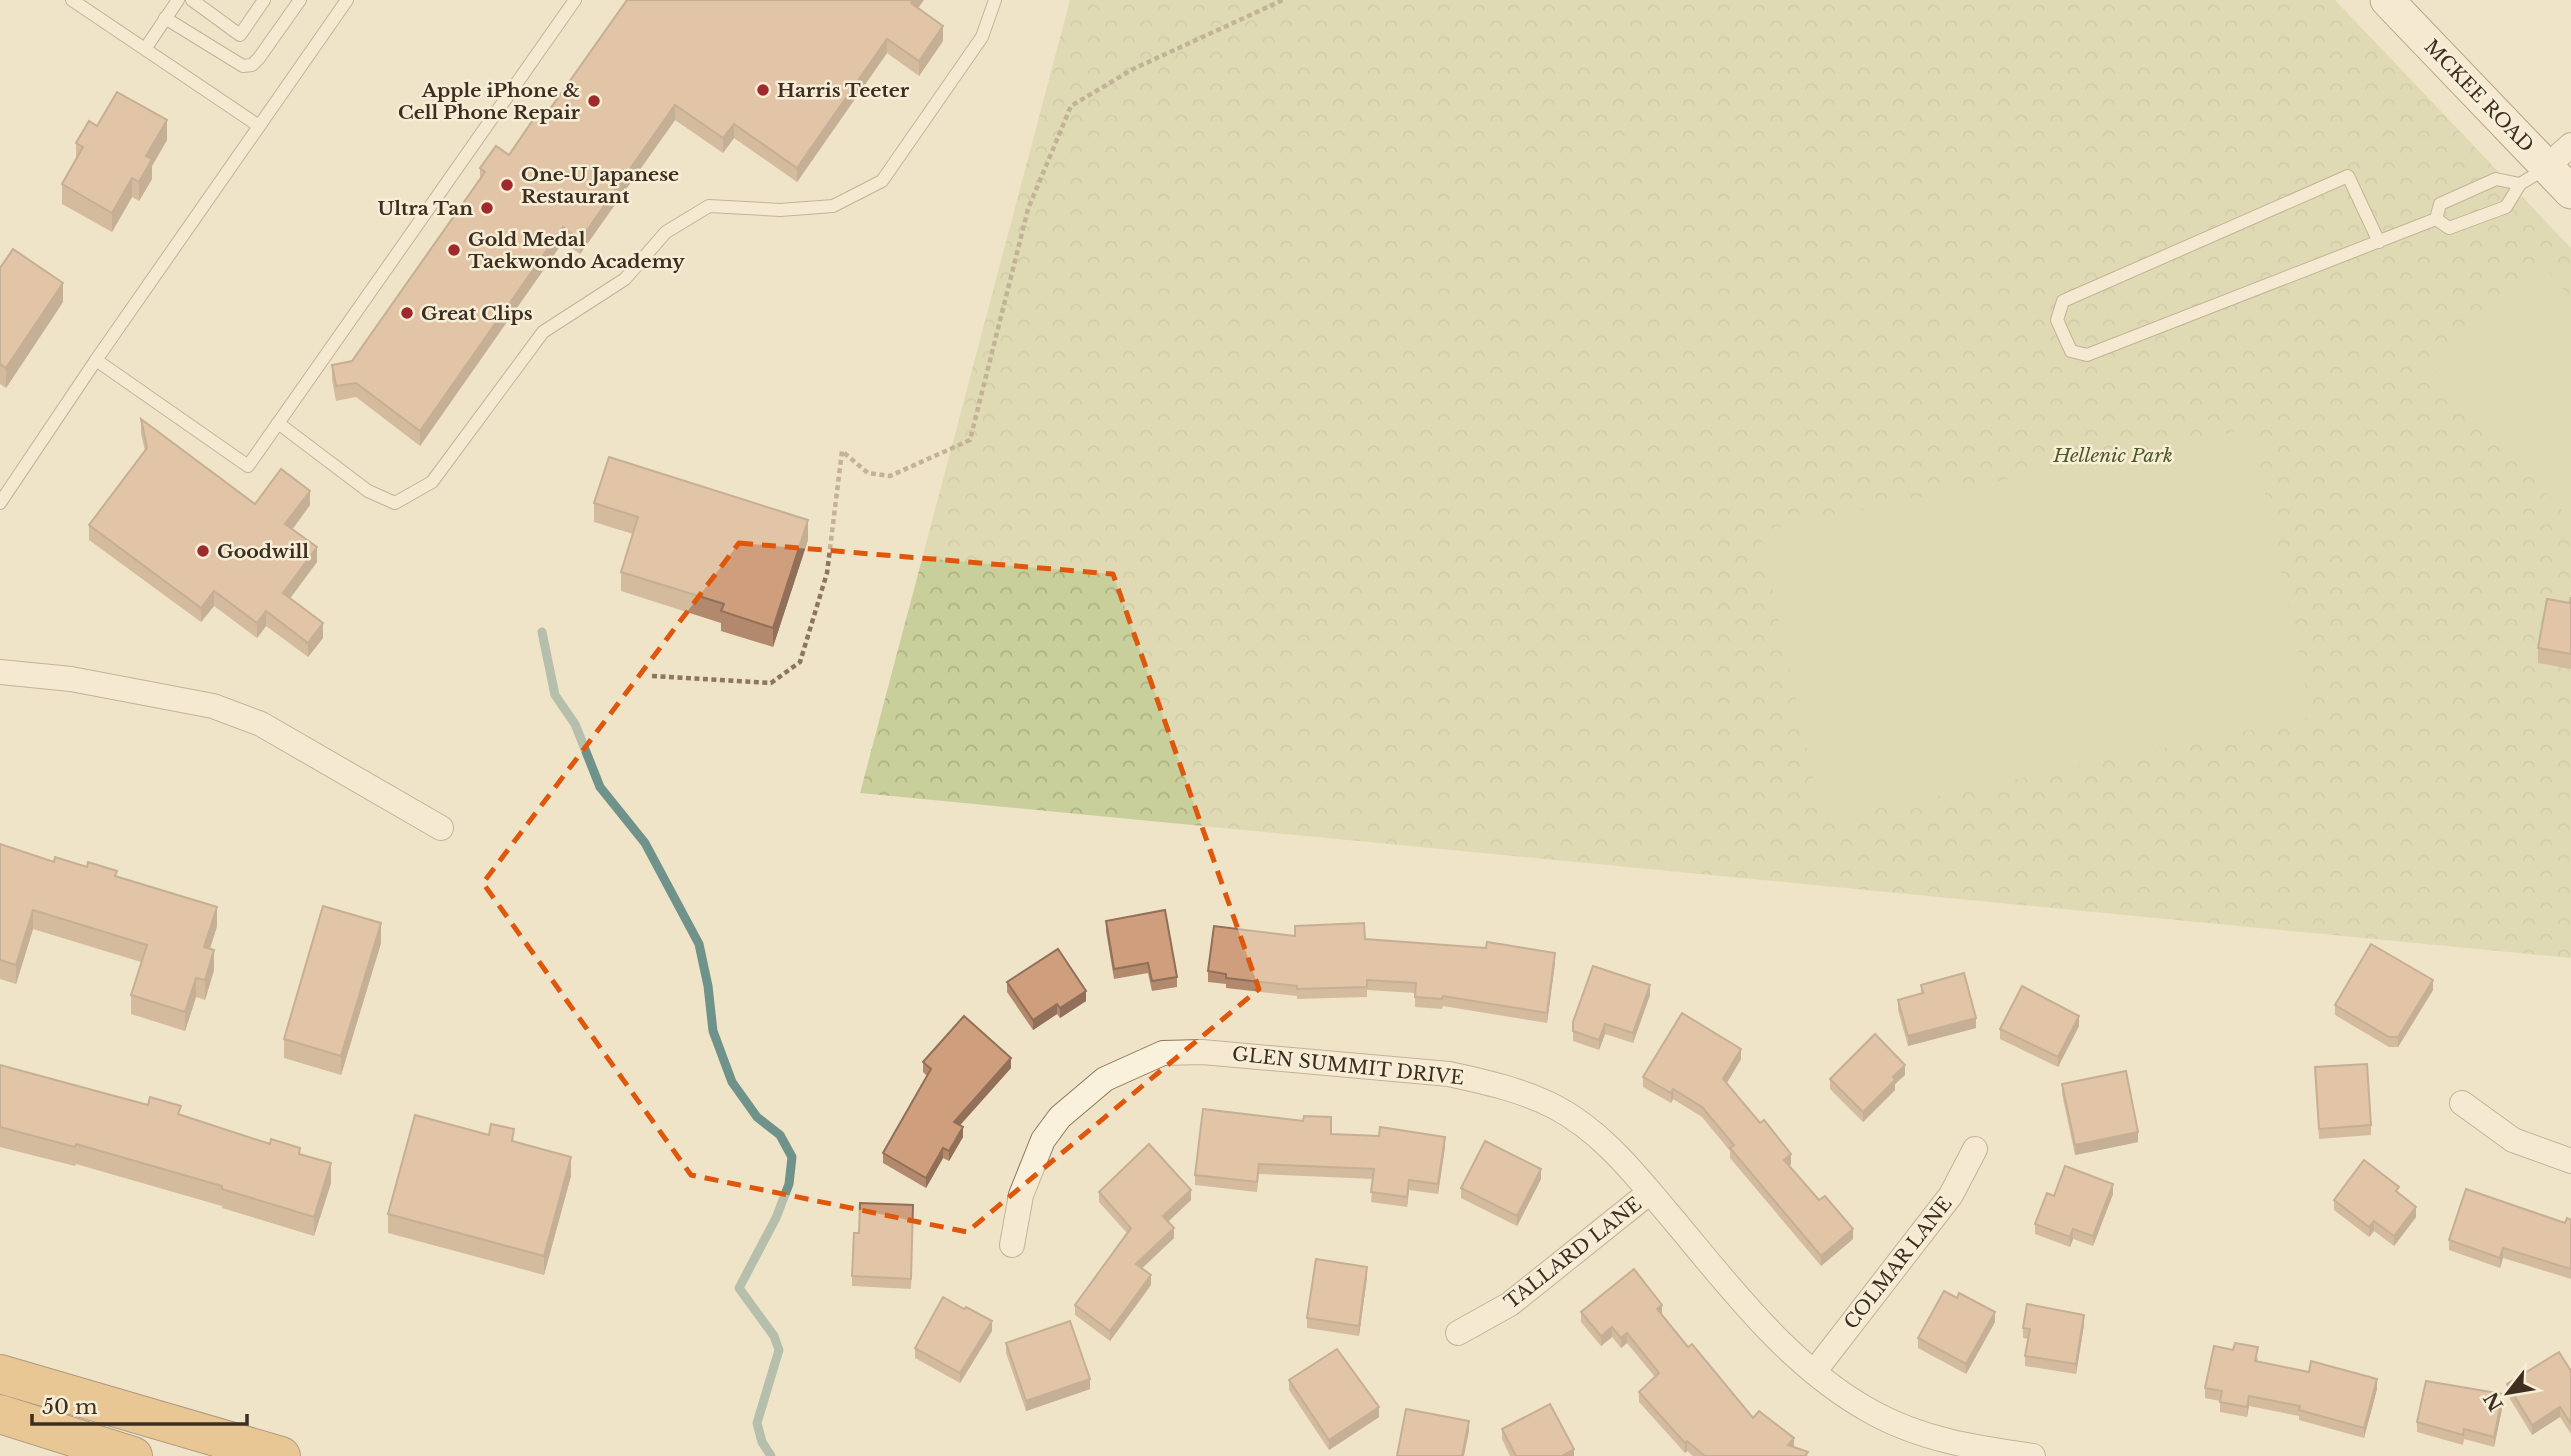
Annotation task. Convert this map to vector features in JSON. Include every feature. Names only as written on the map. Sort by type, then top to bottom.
[{"type":"highway","points":[[0,1374],[281,1456]]},
{"type":"highway","points":[[0,1414],[133,1456]]},
{"type":"main road","name":"MCKEE ROAD","points":[[2387,0],[2533,176],[2571,192]]},
{"type":"street","points":[[2533,176],[2571,145]]},
{"type":"street","points":[[0,673],[71,679],[213,706],[261,724],[441,828]]},
{"type":"street","name":"GLEN SUMMIT DRIVE","points":[[1012,1245],[1021,1195],[1042,1140],[1059,1117],[1105,1079],[1163,1053],[1202,1052],[1449,1074],[1510,1088],[1557,1108],[1595,1134],[1630,1168],[1758,1321],[1814,1373],[1872,1413],[1914,1431],[1962,1446],[2033,1456]]},
{"type":"street","points":[[2462,1103],[2513,1140],[2571,1161]]},
{"type":"street","name":"COLMAR LANE","points":[[1814,1373],[1951,1195],[1975,1149]]},
{"type":"street","name":"TALLARD LANE","points":[[1458,1333],[1510,1304],[1650,1192]]},
{"type":"lane","points":[[72,0],[259,126]]},
{"type":"lane","points":[[145,49],[178,0]]},
{"type":"lane","points":[[192,0],[240,35],[264,0]]},
{"type":"lane","points":[[165,18],[243,66],[252,65],[300,0]]},
{"type":"lane","points":[[0,503],[96,360],[347,0]]},
{"type":"lane","points":[[96,360],[248,466],[575,0]]},
{"type":"lane","points":[[278,423],[368,491],[395,503],[432,482],[543,332],[625,279],[666,232],[709,206],[780,210],[833,206],[882,181],[982,37],[995,0]]},
{"type":"lane","points":[[2379,242],[2348,176],[2063,302],[2057,320],[2071,351],[2087,355],[2379,242],[2436,219]]},
{"type":"lane","points":[[2436,219],[2449,228],[2506,207],[2533,176]]},
{"type":"lane","points":[[2436,219],[2440,204],[2496,179],[2533,176]]},
{"type":"path","points":[[652,676],[771,682],[800,662],[827,573],[842,451],[868,473],[890,476],[970,440],[1028,209],[1071,106],[1133,69],[1283,0]]},
{"type":"highlighted area","points":[[739,543],[1113,574],[1259,989],[967,1232],[691,1175],[483,883]]},
{"type":"green space","name":"Hellenic Park","points":[[1070,0],[2335,0],[2571,248],[2571,958],[860,793]]},
{"type":"green space","points":[[2541,264],[2571,298],[2571,520],[2430,365]]},
{"type":"green space","points":[[2251,428],[2312,717],[1822,820],[1760,531]]},
{"type":"building","points":[[627,0],[913,0],[911,3],[943,26],[919,61],[887,39],[797,168],[734,124],[723,138],[675,105],[580,240],[563,227],[420,431],[356,383],[336,386],[332,365],[352,361],[485,172],[480,168],[496,146],[509,155],[539,111],[545,116]]},
{"type":"building","points":[[117,92],[167,120],[146,156],[152,159],[139,182],[132,178],[112,213],[62,184],[83,147],[76,143],[89,121],[97,126]]},
{"type":"building","points":[[13,249],[63,283],[6,368],[0,364],[0,268]]},
{"type":"building","name":"Goodwill","points":[[141,419],[255,504],[281,469],[310,491],[285,524],[317,547],[283,593],[323,623],[308,643],[266,611],[257,623],[214,591],[201,608],[89,525],[147,448]]},
{"type":"building","points":[[609,457],[808,520],[773,628],[721,611],[724,604],[621,572],[638,517],[594,503]]},
{"type":"building","points":[[2571,597],[2571,654],[2538,648],[2547,599],[2570,603]]},
{"type":"building","points":[[0,844],[54,862],[55,857],[87,867],[88,862],[117,871],[115,876],[217,907],[204,947],[214,950],[205,980],[196,978],[185,1012],[131,995],[147,945],[33,910],[16,965],[0,960]]},
{"type":"building","points":[[323,906],[381,923],[341,1056],[284,1039]]},
{"type":"building","points":[[1165,910],[1177,977],[1152,981],[1148,963],[1114,969],[1106,921]]},
{"type":"building","points":[[1364,923],[1365,939],[1486,948],[1487,942],[1555,953],[1547,1013],[1443,996],[1442,999],[1415,997],[1416,983],[1367,980],[1367,987],[1297,989],[1297,986],[1226,978],[1226,974],[1208,971],[1214,926],[1295,936],[1295,926]]},
{"type":"building","points":[[2371,944],[2433,980],[2398,1037],[2389,1037],[2335,1005]]},
{"type":"building","points":[[1058,949],[1086,991],[1060,1008],[1057,1004],[1033,1020],[1007,982]]},
{"type":"building","points":[[1593,966],[1650,985],[1633,1033],[1605,1024],[1599,1040],[1573,1031],[1573,1022]]},
{"type":"building","points":[[1964,973],[1976,1018],[1908,1036],[1898,1000],[1923,993],[1921,985]]},
{"type":"building","points":[[2022,986],[2079,1016],[2058,1057],[2000,1029]]},
{"type":"building","points":[[1682,1013],[1741,1049],[1723,1079],[1760,1123],[1764,1120],[1791,1154],[1784,1160],[1819,1200],[1825,1196],[1853,1229],[1821,1256],[1730,1148],[1734,1145],[1702,1107],[1673,1089],[1671,1093],[1643,1077]]},
{"type":"building","points":[[964,1016],[1011,1058],[954,1122],[963,1127],[949,1151],[943,1148],[926,1178],[883,1153],[931,1069],[923,1062]]},
{"type":"building","points":[[1875,1034],[1905,1065],[1893,1077],[1895,1080],[1863,1112],[1830,1079]]},
{"type":"building","points":[[2367,1064],[2371,1125],[2319,1129],[2315,1067]]},
{"type":"building","points":[[0,1065],[148,1105],[150,1097],[181,1106],[178,1114],[270,1144],[271,1139],[300,1148],[299,1154],[331,1163],[314,1217],[222,1189],[222,1186],[76,1144],[75,1147],[0,1127]]},
{"type":"building","points":[[2126,1071],[2138,1132],[2075,1145],[2062,1084]]},
{"type":"building","points":[[1203,1109],[1303,1121],[1304,1116],[1331,1117],[1331,1134],[1379,1136],[1380,1127],[1445,1137],[1438,1184],[1409,1180],[1407,1197],[1371,1192],[1374,1169],[1259,1164],[1257,1182],[1195,1175]]},
{"type":"building","points":[[415,1115],[489,1135],[491,1124],[514,1129],[512,1141],[571,1157],[544,1256],[388,1214]]},
{"type":"building","points":[[1485,1141],[1541,1169],[1517,1216],[1461,1188]]},
{"type":"building","points":[[1149,1144],[1191,1190],[1163,1216],[1174,1228],[1136,1264],[1151,1275],[1110,1331],[1075,1305],[1131,1228],[1099,1192]]},
{"type":"building","points":[[2364,1160],[2399,1187],[2396,1191],[2416,1207],[2394,1236],[2374,1221],[2369,1227],[2334,1200]]},
{"type":"building","points":[[2065,1166],[2113,1184],[2093,1236],[2073,1229],[2070,1237],[2035,1224],[2047,1193],[2054,1196]]},
{"type":"building","points":[[2466,1189],[2565,1223],[2567,1218],[2571,1220],[2571,1269],[2503,1248],[2500,1258],[2449,1240]]},
{"type":"building","points":[[860,1203],[913,1205],[911,1279],[852,1276],[854,1233],[859,1233]]},
{"type":"building","points":[[1316,1259],[1367,1267],[1359,1326],[1307,1318]]},
{"type":"building","points":[[1634,1269],[1662,1305],[1657,1309],[1688,1347],[1692,1344],[1753,1418],[1759,1411],[1794,1438],[1788,1445],[1808,1452],[1805,1456],[1705,1456],[1687,1441],[1685,1443],[1639,1392],[1659,1373],[1627,1333],[1621,1338],[1612,1327],[1601,1336],[1581,1312]]},
{"type":"building","points":[[1944,1291],[1957,1298],[1959,1293],[1995,1312],[1966,1364],[1918,1338]]},
{"type":"building","points":[[943,1297],[992,1321],[960,1373],[915,1348]]},
{"type":"building","points":[[2027,1304],[2084,1315],[2076,1364],[2025,1356],[2030,1329],[2023,1328]]},
{"type":"building","points":[[1070,1321],[1090,1379],[1026,1401],[1006,1343]]},
{"type":"building","points":[[2235,1343],[2258,1347],[2255,1361],[2309,1372],[2311,1361],[2377,1379],[2364,1428],[2299,1410],[2300,1406],[2249,1396],[2247,1407],[2220,1402],[2222,1391],[2205,1388],[2214,1346],[2233,1350]]},
{"type":"building","points":[[1337,1349],[1379,1407],[1329,1440],[1289,1380]]},
{"type":"building","points":[[2559,1352],[2571,1371],[2571,1424],[2560,1407],[2532,1425],[2507,1384]]},
{"type":"building","points":[[2426,1381],[2503,1394],[2494,1437],[2464,1429],[2463,1435],[2417,1422]]},
{"type":"building","points":[[1550,1404],[1574,1449],[1562,1456],[1516,1456],[1502,1429]]},
{"type":"building","points":[[1406,1409],[1469,1421],[1462,1456],[1397,1456]]},
{"type":"waterway","points":[[542,632],[555,695],[575,724],[600,787],[645,843],[699,944],[708,986],[713,1031],[732,1082],[757,1117],[780,1135],[792,1157],[789,1184],[776,1218],[739,1288],[774,1336],[779,1350],[757,1423],[762,1442],[771,1456]]},
{"type":"place","name":"Harris Teeter","points":[[763,90]]},
{"type":"place","name":"Apple iPhone & Cell Phone Repair","points":[[594,101]]},
{"type":"place","name":"One‐U Japanese Restaurant","points":[[507,185]]},
{"type":"place","name":"Ultra Tan","points":[[487,208]]},
{"type":"place","name":"Gold Medal Taekwondo Academy","points":[[454,250]]},
{"type":"place","name":"Great Clips","points":[[407,313]]},
{"type":"place","name":"Goodwill","points":[[203,551]]}]
